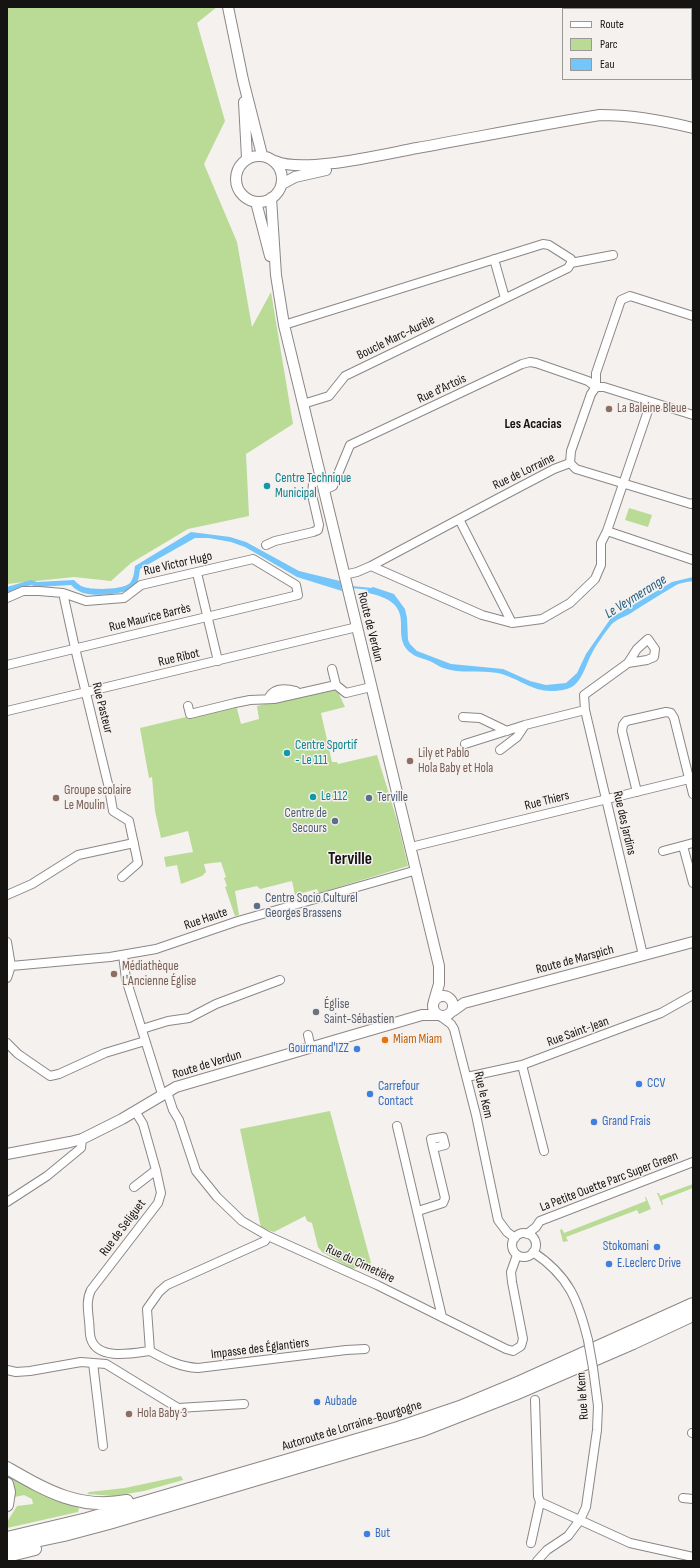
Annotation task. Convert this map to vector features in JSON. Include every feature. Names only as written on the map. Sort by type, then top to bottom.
[{"type":"highway","name":"Autoroute de Lorraine-Bourgogne","points":[[7,1538],[87,1519],[398,1428],[460,1407],[527,1379],[693,1304]]},
{"type":"highway","name":"Autoroute de Lorraine-Bourgogne","points":[[7,1547],[64,1535],[109,1523],[377,1445],[430,1428],[515,1394],[633,1343],[693,1315]]},
{"type":"highway","points":[[7,1468],[53,1493],[74,1500],[94,1503],[119,1503],[208,1484]]},
{"type":"highway","points":[[7,1484],[9,1492],[7,1505]]},
{"type":"highway","points":[[7,1556],[99,1531],[109,1523]]},
{"type":"main road","points":[[228,7],[243,80],[262,155]]},
{"type":"main road","points":[[243,80],[247,158]]},
{"type":"main road","points":[[275,162],[282,172],[282,184],[276,195],[264,202],[256,202],[243,196],[238,190],[236,183],[235,176],[237,169],[247,158],[257,155],[262,155],[283,165],[314,165],[600,115],[636,116],[658,119],[693,128]]},
{"type":"main road","points":[[282,184],[295,177],[410,149]]},
{"type":"main road","name":"Route de Verdun","points":[[272,198],[276,275],[284,325],[440,966],[439,984],[434,1002],[422,1015]]},
{"type":"main road","name":"Route de Verdun","points":[[256,202],[276,275]]},
{"type":"main road","name":"Route de Marspich","points":[[450,1005],[464,1003],[693,942]]},
{"type":"main road","points":[[439,984],[450,1005],[446,1016],[438,1016],[433,1010],[434,1002],[440,997],[450,1005]]},
{"type":"main road","name":"Route de Verdun","points":[[7,1154],[82,1139],[176,1087],[422,1015],[438,1016]]},
{"type":"street","points":[[284,325],[543,244],[549,245],[571,259],[571,263]]},
{"type":"street","name":"Boucle Marc-Aurèle","points":[[303,404],[329,396],[345,376],[568,268],[571,263],[613,255]]},
{"type":"street","points":[[494,259],[505,298]]},
{"type":"street","points":[[596,387],[596,373],[621,300],[630,296],[693,316]]},
{"type":"street","name":"Rue d'Artois","points":[[324,490],[333,486],[350,445],[522,364],[530,362],[588,381],[596,387],[604,386],[693,415]]},
{"type":"street","name":"Rue de Lorraine","points":[[344,575],[357,572],[371,566],[554,469],[570,463],[572,451],[591,394],[596,387]]},
{"type":"street","points":[[371,566],[482,615],[512,623],[542,619],[570,603],[595,579],[601,565],[601,543],[607,532],[651,402]]},
{"type":"street","points":[[570,463],[576,469],[692,504],[693,503]]},
{"type":"street","points":[[266,545],[275,541],[318,530],[319,525],[312,495],[313,483],[321,479]]},
{"type":"street","points":[[459,519],[512,623]]},
{"type":"street","points":[[607,532],[693,560]]},
{"type":"street","name":"Rue Victor Hugo","points":[[7,598],[23,591],[64,593],[86,601],[124,598],[141,585],[254,559],[296,584],[298,595]]},
{"type":"street","points":[[197,573],[218,661]]},
{"type":"street","name":"Rue Pasteur","points":[[64,593],[75,648],[113,810],[129,821],[134,843]]},
{"type":"street","name":"Rue Maurice Barrès","points":[[7,665],[298,595]]},
{"type":"street","name":"Rue Ribot","points":[[7,711],[357,627]]},
{"type":"street","name":"Rue des Jardins","points":[[628,663],[584,695],[585,710],[643,955]]},
{"type":"street","points":[[332,669],[336,685],[346,693],[371,687]]},
{"type":"street","points":[[188,706],[190,714],[235,702],[268,699],[336,685]]},
{"type":"street","points":[[465,744],[525,725],[585,710]]},
{"type":"street","points":[[637,792],[622,731],[622,725],[626,721],[666,712],[671,713],[674,718],[693,794]]},
{"type":"street","points":[[463,717],[480,718],[507,731]]},
{"type":"street","points":[[500,750],[517,737],[525,725]]},
{"type":"street","name":"Rue Thiers","points":[[411,847],[689,779]]},
{"type":"street","points":[[7,895],[32,884],[78,855],[134,843],[138,863],[122,878]]},
{"type":"street","points":[[663,851],[693,843]]},
{"type":"street","points":[[683,846],[693,883]]},
{"type":"street","name":"Rue Haute","points":[[11,966],[156,949],[238,921],[417,870]]},
{"type":"street","points":[[7,942],[11,966],[7,978]]},
{"type":"street","name":"Rue du Cimetière","points":[[123,954],[126,979],[145,1041],[165,1093],[179,1120],[196,1171],[227,1208],[251,1228],[360,1277],[506,1349],[513,1351],[521,1346],[523,1339],[511,1272],[517,1255]]},
{"type":"street","points":[[142,1029],[168,1021],[189,1018],[216,1004],[280,980]]},
{"type":"street","name":"Rue Saint-Jean","points":[[467,1077],[522,1065],[661,1013],[693,995]]},
{"type":"street","name":"Rue le Kem","points":[[450,1005],[451,1024],[454,1029],[467,1077],[498,1220],[506,1232],[515,1238]]},
{"type":"street","points":[[438,1016],[451,1024]]},
{"type":"street","points":[[308,1035],[311,1048]]},
{"type":"street","points":[[7,1043],[18,1054],[50,1076],[59,1074],[105,1053],[145,1041]]},
{"type":"street","points":[[522,1065],[544,1151]]},
{"type":"street","name":"Rue de Seliguet","points":[[135,1111],[143,1124],[161,1193],[158,1203],[89,1294],[90,1335],[95,1346],[116,1355],[150,1351]]},
{"type":"street","points":[[397,1126],[442,1317]]},
{"type":"street","points":[[7,1202],[47,1176],[81,1148],[82,1139]]},
{"type":"street","points":[[418,1210],[439,1205],[443,1203],[445,1198],[433,1148]]},
{"type":"street","name":"La Petite Ouette Parc Super Green","points":[[530,1236],[540,1221],[693,1162]]},
{"type":"street","points":[[134,1187],[156,1170]]},
{"type":"street","points":[[520,1234],[530,1236],[536,1245],[533,1252],[527,1256],[517,1255],[512,1248],[515,1238],[520,1234]]},
{"type":"street","points":[[150,1351],[146,1313],[148,1306],[163,1288],[265,1241],[268,1236]]},
{"type":"street","name":"Rue le Kem","points":[[533,1252],[552,1266],[561,1275],[570,1288],[579,1308],[588,1340],[598,1406],[597,1430],[586,1507],[580,1520],[568,1536],[547,1550],[537,1561]]},
{"type":"street","name":"Impasse des Églantiers","points":[[150,1351],[174,1364],[198,1368],[365,1349]]},
{"type":"street","points":[[7,1370],[16,1372],[81,1362],[106,1364],[178,1408],[244,1404]]},
{"type":"street","points":[[93,1363],[103,1446]]},
{"type":"street","points":[[531,1543],[540,1502],[538,1496],[535,1400]]},
{"type":"street","points":[[683,1498],[693,1499]]},
{"type":"street","points":[[540,1502],[630,1543],[693,1557]]},
{"type":"green space","points":[[7,7],[217,7],[197,23],[225,121],[204,164],[237,242],[252,327],[271,292],[293,424],[246,454],[249,516],[188,529],[131,563],[111,581],[74,577],[7,584]]},
{"type":"green space","points":[[629,508],[652,515],[648,527],[625,520]]},
{"type":"green space","points":[[327,688],[338,692],[345,707],[321,713],[332,762],[337,762],[338,764],[377,755],[397,820],[408,866],[319,893],[317,889],[295,895],[292,881],[260,889],[257,886],[235,891],[239,915],[235,916],[225,887],[227,886],[224,878],[226,877],[221,862],[204,864],[206,872],[202,876],[181,884],[177,865],[166,867],[164,857],[193,852],[188,831],[161,838],[155,811],[152,777],[149,778],[140,728],[236,705],[241,724],[259,719],[257,706]]},
{"type":"green space","points":[[330,1111],[371,1263],[352,1269],[322,1252],[318,1247],[312,1223],[307,1221],[305,1216],[274,1232],[261,1228],[240,1129]]},
{"type":"green space","points":[[693,1184],[693,1188],[662,1200],[662,1205],[657,1193],[659,1193],[660,1196]]},
{"type":"green space","points":[[645,1197],[651,1209],[639,1214],[637,1210],[566,1237],[568,1241],[563,1242],[560,1230],[562,1229],[564,1233],[646,1201]]},
{"type":"green space","points":[[11,1476],[50,1496],[79,1508],[78,1512],[7,1528],[7,1522],[17,1506],[33,1504],[32,1499],[24,1495],[15,1497]]},
{"type":"green space","points":[[181,1476],[183,1480],[144,1491],[114,1496],[87,1494],[89,1492],[125,1488]]},
{"type":"water","points":[[191,532],[230,537],[246,542],[299,571],[340,581],[342,591],[297,577],[245,547],[231,542],[209,538],[195,538],[140,569],[136,585],[125,591],[105,595],[93,595],[85,594],[71,585],[37,587],[31,585],[7,592],[7,587],[31,580],[37,582],[74,580],[83,587],[94,589],[121,587],[130,583],[134,575],[135,566]]},
{"type":"water","points":[[693,577],[693,581],[675,586],[613,623],[595,647],[582,675],[576,684],[567,689],[556,691],[538,689],[498,673],[450,670],[414,656],[404,645],[399,611],[393,604],[382,597],[363,592],[373,587],[394,594],[405,609],[408,640],[417,651],[451,664],[503,669],[530,681],[546,685],[566,683],[577,673],[586,654],[611,618],[672,582]]},
{"type":"waterway","name":"Le Veymerange","points":[[7,592],[26,586]]},
{"type":"waterway","name":"Le Veymerange","points":[[351,587],[372,589]]},
{"type":"place","name":"La Baleine Bleue","points":[[609,409]]},
{"type":"place","name":"Centre Technique Municipal","points":[[267,486]]},
{"type":"place","name":"Centre Sportif - Le 111","points":[[287,753]]},
{"type":"place","name":"Lily et Pablo Hola Baby et Hola","points":[[410,761]]},
{"type":"place","name":"Le 112","points":[[313,797]]},
{"type":"place","name":"Groupe scolaire Le Moulin","points":[[56,798]]},
{"type":"place","name":"Terville","points":[[369,798]]},
{"type":"place","name":"Centre de Secours","points":[[335,821]]},
{"type":"place","name":"Centre Socio Culturel Georges Brassens","points":[[257,906]]},
{"type":"place","name":"Médiathèque L'Ancienne Église","points":[[114,974]]},
{"type":"place","name":"Église Saint-Sébastien","points":[[316,1012]]},
{"type":"place","name":"Miam Miam","points":[[385,1040]]},
{"type":"place","name":"Gourmand'IZZ","points":[[357,1049]]},
{"type":"place","name":"CCV","points":[[639,1084]]},
{"type":"place","name":"Carrefour Contact","points":[[370,1094]]},
{"type":"place","name":"Grand Frais","points":[[594,1122]]},
{"type":"place","name":"Stokomani","points":[[657,1247]]},
{"type":"place","name":"E.Leclerc Drive","points":[[609,1264]]},
{"type":"place","name":"Aubade","points":[[317,1402]]},
{"type":"place","name":"Hola Baby 3","points":[[129,1414]]},
{"type":"place","name":"But","points":[[367,1534]]},
{"type":"district","name":"Les Acacias","points":[[533,424]]},
{"type":"district","name":"Terville","points":[[350,860]]}]
